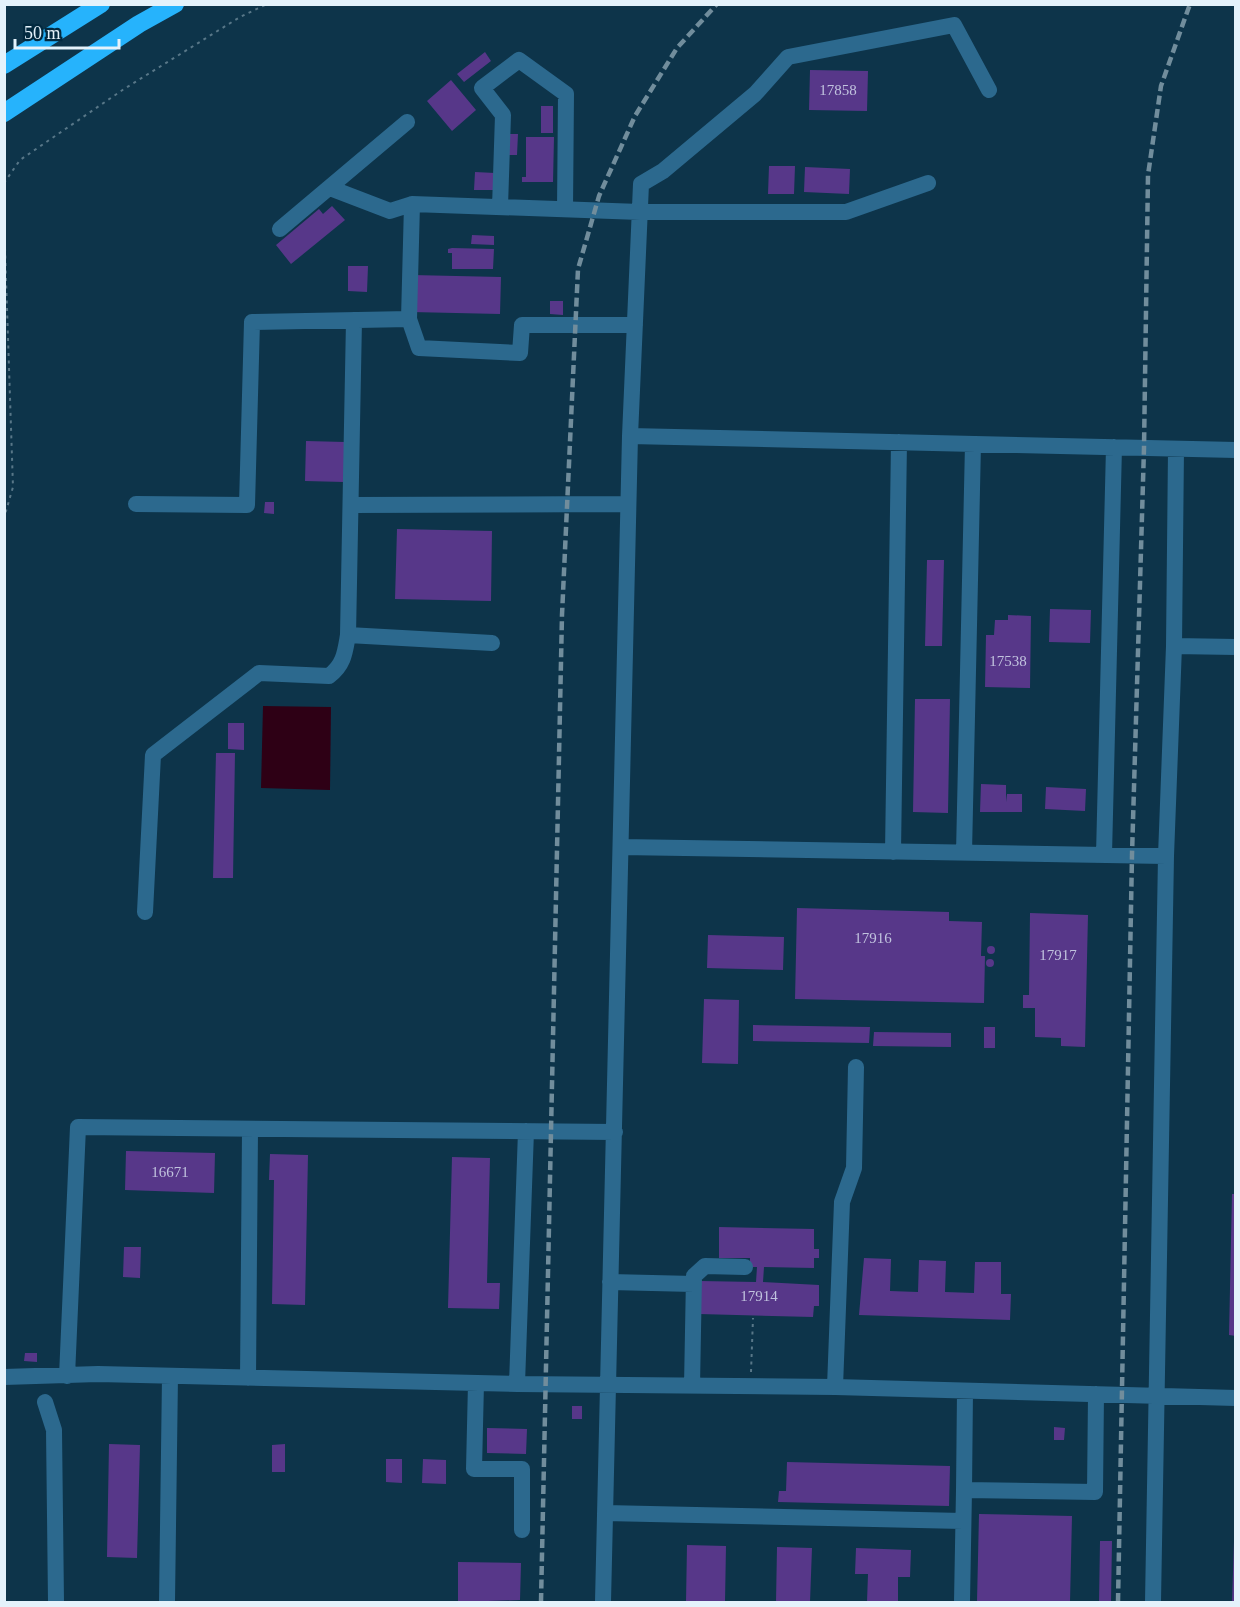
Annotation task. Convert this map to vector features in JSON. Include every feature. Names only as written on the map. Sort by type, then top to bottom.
[{"type":"highway","points":[[4,65],[101,4]]},
{"type":"highway","points":[[4,113],[139,24],[175,4]]},
{"type":"lane","points":[[603,1602],[606,1385],[615,1132],[628,504],[641,184],[663,171],[755,94],[788,57],[954,25],[989,90]]},
{"type":"lane","points":[[500,207],[503,115],[482,88],[519,60],[566,94],[565,208]]},
{"type":"lane","points":[[280,229],[407,122]]},
{"type":"lane","points":[[330,188],[390,210],[412,204],[565,208],[640,213],[846,212],[928,183]]},
{"type":"lane","points":[[412,204],[409,319],[419,348],[520,352],[522,325],[634,326]]},
{"type":"lane","points":[[136,504],[248,505],[252,322],[409,319]]},
{"type":"lane","points":[[145,912],[153,754],[259,673],[329,676],[339,669],[344,657],[348,635],[354,320]]},
{"type":"lane","points":[[630,436],[1236,450]]},
{"type":"lane","points":[[893,852],[899,442]]},
{"type":"lane","points":[[964,853],[973,444]]},
{"type":"lane","points":[[1104,855],[1114,447]]},
{"type":"lane","points":[[1153,1602],[1166,855],[1174,646],[1176,448]]},
{"type":"lane","points":[[351,505],[628,504]]},
{"type":"lane","points":[[348,635],[492,643]]},
{"type":"lane","points":[[1174,646],[1236,647]]},
{"type":"lane","points":[[621,847],[1166,855]]},
{"type":"lane","points":[[835,1388],[842,1202],[854,1168],[856,1067]]},
{"type":"lane","points":[[67,1376],[78,1127],[615,1132]]},
{"type":"lane","points":[[248,1378],[250,1130]]},
{"type":"lane","points":[[517,1384],[526,1131]]},
{"type":"lane","points":[[692,1386],[694,1276],[705,1266],[745,1267]]},
{"type":"lane","points":[[610,1282],[694,1284]]},
{"type":"lane","points":[[4,1377],[170,1376],[1235,1398]]},
{"type":"lane","points":[[167,1602],[170,1376]]},
{"type":"lane","points":[[476,1383],[474,1469],[522,1469],[522,1530]]},
{"type":"lane","points":[[962,1602],[965,1391]]},
{"type":"lane","points":[[964,1490],[1095,1492],[1096,1394]]},
{"type":"lane","points":[[45,1402],[54,1430],[56,1602]]},
{"type":"lane","points":[[604,1513],[963,1521]]},
{"type":"path","points":[[4,183],[20,160],[124,89],[240,17],[267,4]]},
{"type":"path","points":[[4,218],[13,487],[4,518]]},
{"type":"path","points":[[751,1377],[753,1318]]},
{"type":"shaded area","points":[[263,706],[331,707],[330,790],[261,788]]},
{"type":"building","points":[[485,52],[491,61],[464,82],[457,74]]},
{"type":"building","points":[[810,70],[868,71],[867,111],[809,110]]},
{"type":"building","points":[[451,80],[476,110],[452,131],[427,101]]},
{"type":"building","points":[[541,106],[553,106],[553,133],[541,133]]},
{"type":"building","points":[[504,134],[518,134],[517,155],[504,155]]},
{"type":"building","points":[[526,137],[554,137],[553,182],[522,182],[522,177],[526,177]]},
{"type":"building","points":[[769,166],[795,166],[794,194],[768,194]]},
{"type":"building","points":[[805,167],[850,169],[849,194],[804,192]]},
{"type":"building","points":[[475,172],[495,173],[495,190],[474,190]]},
{"type":"building","points":[[332,206],[345,220],[291,264],[276,245],[319,209],[323,214]]},
{"type":"building","points":[[472,235],[494,236],[494,245],[471,244]]},
{"type":"building","points":[[448,249],[494,249],[493,269],[452,269],[452,253],[448,253]]},
{"type":"building","points":[[348,266],[368,266],[367,292],[348,291]]},
{"type":"building","points":[[412,275],[501,277],[500,314],[411,312]]},
{"type":"building","points":[[550,301],[563,301],[563,315],[550,314]]},
{"type":"building","points":[[306,441],[345,442],[344,482],[305,481]]},
{"type":"building","points":[[265,502],[274,502],[274,514],[264,513]]},
{"type":"building","points":[[397,529],[492,531],[491,601],[395,599]]},
{"type":"building","points":[[927,560],[944,560],[942,646],[925,646]]},
{"type":"building","points":[[1050,609],[1091,610],[1090,643],[1049,642]]},
{"type":"building","points":[[1008,615],[1031,616],[1030,688],[985,687],[986,635],[994,635],[995,620],[1008,620]]},
{"type":"building","points":[[915,699],[950,699],[948,813],[913,812]]},
{"type":"building","points":[[228,723],[244,723],[244,750],[228,749]]},
{"type":"building","points":[[216,753],[235,753],[233,878],[213,878]]},
{"type":"building","points":[[981,784],[1006,785],[1006,802],[1007,794],[1022,794],[1022,812],[980,812]]},
{"type":"building","points":[[1046,787],[1086,789],[1085,811],[1045,809]]},
{"type":"building","points":[[797,908],[949,912],[949,921],[982,922],[981,956],[985,956],[984,1003],[795,999]]},
{"type":"building","points":[[1030,913],[1088,915],[1085,1047],[1061,1046],[1061,1038],[1035,1037],[1035,1008],[1023,1008],[1023,995],[1029,995]]},
{"type":"building","points":[[708,935],[784,937],[783,970],[707,968]]},
{"type":"building","points":[[991,946],[995,950],[991,954],[987,950]]},
{"type":"building","points":[[990,959],[994,963],[990,967],[986,963]]},
{"type":"building","points":[[704,999],[739,1000],[738,1064],[702,1063]]},
{"type":"building","points":[[753,1025],[870,1027],[869,1043],[753,1041]]},
{"type":"building","points":[[984,1027],[995,1027],[995,1048],[984,1048]]},
{"type":"building","points":[[874,1032],[951,1033],[951,1047],[873,1046]]},
{"type":"building","points":[[126,1151],[215,1153],[214,1193],[125,1190]]},
{"type":"building","points":[[270,1154],[308,1155],[305,1305],[272,1304],[274,1180],[269,1180]]},
{"type":"building","points":[[452,1157],[490,1158],[487,1283],[500,1283],[499,1309],[448,1308]]},
{"type":"building","points":[[1232,1194],[1236,1194],[1236,1336],[1229,1335]]},
{"type":"building","points":[[719,1227],[814,1229],[814,1249],[819,1249],[819,1258],[814,1258],[814,1268],[764,1267],[763,1282],[819,1285],[819,1306],[814,1306],[813,1317],[699,1314],[700,1281],[756,1282],[757,1267],[750,1267],[750,1258],[719,1258]]},
{"type":"building","points":[[124,1247],[141,1247],[140,1278],[123,1277]]},
{"type":"building","points":[[864,1258],[891,1259],[890,1291],[918,1292],[919,1260],[946,1261],[945,1292],[974,1293],[975,1262],[1001,1262],[1001,1294],[1011,1294],[1010,1320],[859,1315]]},
{"type":"building","points":[[25,1353],[37,1353],[37,1362],[24,1361]]},
{"type":"building","points":[[572,1406],[582,1406],[582,1419],[572,1419]]},
{"type":"building","points":[[1054,1427],[1065,1428],[1064,1440],[1054,1440]]},
{"type":"building","points":[[487,1428],[527,1429],[526,1454],[487,1453]]},
{"type":"building","points":[[109,1444],[140,1445],[137,1558],[107,1557]]},
{"type":"building","points":[[285,1444],[285,1472],[272,1472],[272,1445]]},
{"type":"building","points":[[386,1459],[402,1459],[402,1483],[386,1482]]},
{"type":"building","points":[[423,1459],[446,1460],[446,1484],[422,1483]]},
{"type":"building","points":[[787,1462],[950,1466],[949,1506],[778,1502],[779,1491],[786,1491]]},
{"type":"building","points":[[979,1514],[1072,1516],[1070,1602],[977,1602]]},
{"type":"building","points":[[1100,1541],[1112,1541],[1111,1602],[1099,1602]]},
{"type":"building","points":[[1234,1541],[1236,1541],[1236,1602],[1232,1602]]},
{"type":"building","points":[[687,1545],[726,1546],[725,1602],[686,1602]]},
{"type":"building","points":[[777,1547],[812,1548],[810,1602],[776,1602]]},
{"type":"building","points":[[856,1548],[911,1550],[910,1577],[898,1577],[898,1602],[867,1602],[868,1574],[855,1574]]},
{"type":"building","points":[[458,1562],[521,1563],[520,1600],[458,1602]]},
{"type":"railway","points":[[541,1602],[562,615],[578,269],[599,196],[635,116],[677,48],[717,4]]},
{"type":"railway","points":[[1118,1602],[1148,175],[1161,86],[1190,4]]}]
